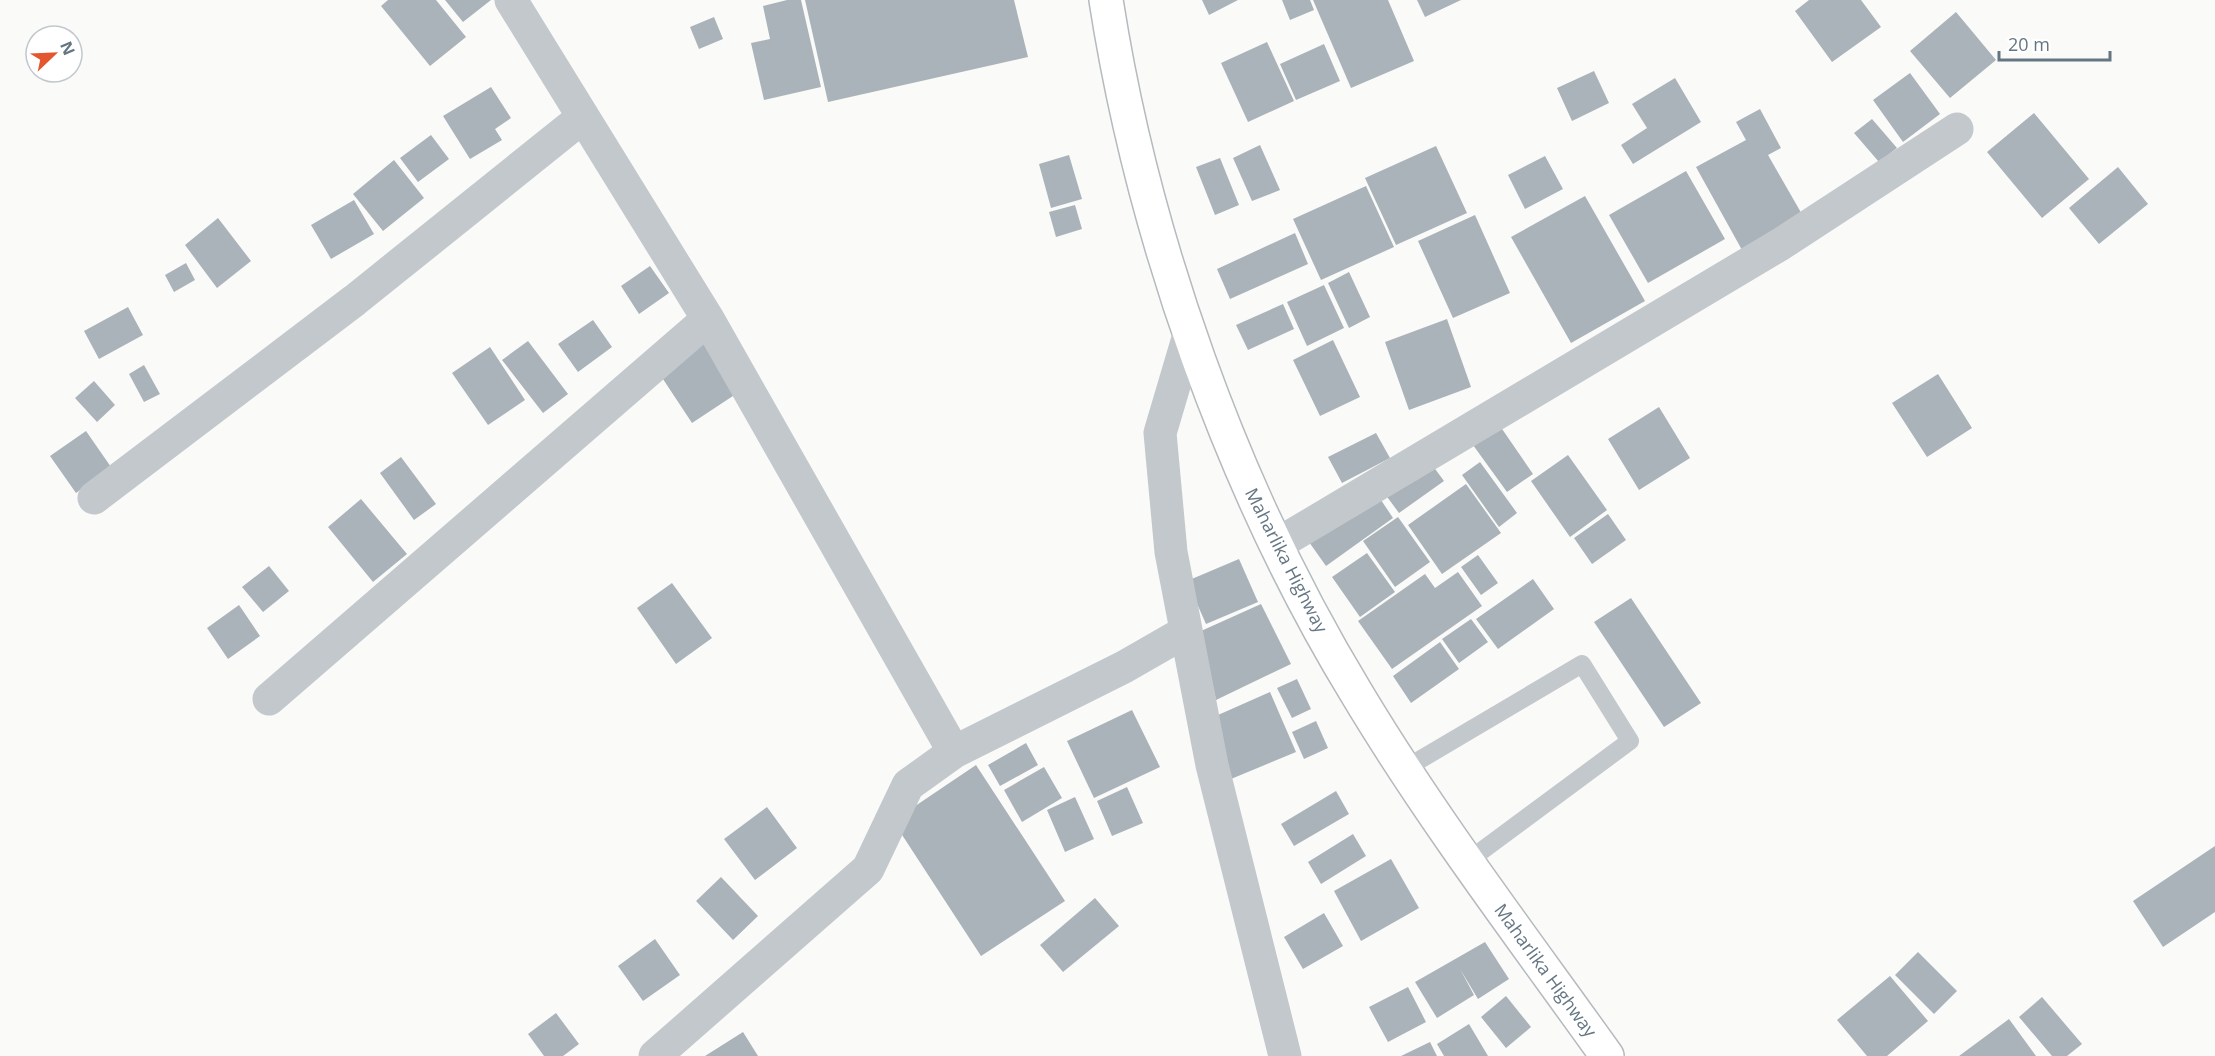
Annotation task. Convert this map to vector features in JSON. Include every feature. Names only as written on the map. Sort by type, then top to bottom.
[{"type":"main road","name":"Maharlika Highway","points":[[1106,0],[1119,86],[1189,335],[1230,442],[1276,545],[1356,694],[1468,861],[1607,1056]]},
{"type":"street","points":[[511,0],[708,319],[954,752]]},
{"type":"street","points":[[94,498],[355,300],[582,117]]},
{"type":"street","points":[[1276,545],[1781,244],[1957,129]]},
{"type":"street","points":[[269,699],[708,319]]},
{"type":"street","points":[[1189,335],[1160,433],[1171,552],[1212,765],[1285,1056]]},
{"type":"street","points":[[655,1056],[868,869],[908,785],[954,752],[1124,667],[1185,632]]},
{"type":"lane","points":[[1406,768],[1582,664],[1630,741],[1468,861]]},
{"type":"building","points":[[388,0],[436,0],[466,37],[430,66],[381,6]]},
{"type":"building","points":[[445,0],[491,0],[463,22]]},
{"type":"building","points":[[787,0],[801,0],[821,87],[764,100],[751,43],[770,39],[763,6]]},
{"type":"building","points":[[805,0],[1014,0],[1028,57],[828,102]]},
{"type":"building","points":[[1202,0],[1238,0],[1209,15]]},
{"type":"building","points":[[1282,0],[1310,0],[1314,10],[1290,20]]},
{"type":"building","points":[[1313,0],[1388,0],[1414,61],[1351,88]]},
{"type":"building","points":[[1417,0],[1461,0],[1425,17]]},
{"type":"building","points":[[1809,0],[1861,0],[1881,27],[1832,62],[1795,11]]},
{"type":"building","points":[[1956,12],[1996,60],[1950,98],[1910,51]]},
{"type":"building","points":[[714,17],[723,39],[699,49],[690,27]]},
{"type":"building","points":[[1267,42],[1294,101],[1248,122],[1221,63]]},
{"type":"building","points":[[1324,44],[1340,81],[1296,100],[1280,64]]},
{"type":"building","points":[[1594,71],[1609,103],[1572,121],[1557,88]]},
{"type":"building","points":[[1910,73],[1940,114],[1903,142],[1873,100]]},
{"type":"building","points":[[1675,78],[1701,122],[1633,164],[1621,145],[1647,128],[1632,104]]},
{"type":"building","points":[[491,87],[511,118],[495,129],[502,140],[470,159],[443,116]]},
{"type":"building","points":[[1760,109],[1781,148],[1768,155],[1803,216],[1742,250],[1696,167],[1746,140],[1736,122]]},
{"type":"building","points":[[2034,113],[2089,179],[2042,218],[1987,152]]},
{"type":"building","points":[[1872,119],[1897,148],[1879,162],[1854,133]]},
{"type":"building","points":[[431,135],[449,159],[418,182],[400,158]]},
{"type":"building","points":[[1260,145],[1280,190],[1252,201],[1233,158]]},
{"type":"building","points":[[1436,146],[1467,213],[1396,245],[1365,178]]},
{"type":"building","points":[[1069,155],[1082,199],[1051,208],[1039,164]]},
{"type":"building","points":[[1545,156],[1563,189],[1525,209],[1508,175]]},
{"type":"building","points":[[1220,158],[1239,205],[1215,215],[1196,167]]},
{"type":"building","points":[[394,160],[424,198],[383,231],[353,194]]},
{"type":"building","points":[[2118,167],[2148,204],[2099,244],[2069,208]]},
{"type":"building","points":[[1686,171],[1725,239],[1648,283],[1609,215]]},
{"type":"building","points":[[1366,186],[1394,247],[1321,280],[1293,219]]},
{"type":"building","points":[[1585,196],[1645,301],[1571,343],[1511,237]]},
{"type":"building","points":[[354,200],[374,234],[331,259],[311,225]]},
{"type":"building","points":[[1075,205],[1082,229],[1056,237],[1049,212]]},
{"type":"building","points":[[1475,215],[1510,293],[1453,318],[1418,241]]},
{"type":"building","points":[[218,218],[251,261],[217,288],[185,245]]},
{"type":"building","points":[[1295,233],[1308,264],[1230,299],[1217,269]]},
{"type":"building","points":[[186,263],[195,280],[174,292],[165,275]]},
{"type":"building","points":[[650,266],[669,293],[639,314],[621,286]]},
{"type":"building","points":[[1349,272],[1370,317],[1349,328],[1328,283]]},
{"type":"building","points":[[1324,285],[1344,328],[1307,346],[1287,302]]},
{"type":"building","points":[[1283,304],[1294,329],[1248,350],[1236,325]]},
{"type":"building","points":[[128,307],[143,335],[99,359],[84,331]]},
{"type":"building","points":[[1447,319],[1471,387],[1409,410],[1385,342]]},
{"type":"building","points":[[593,320],[612,347],[578,372],[558,344]]},
{"type":"building","points":[[709,340],[742,390],[692,423],[659,373]]},
{"type":"building","points":[[1333,340],[1360,397],[1320,416],[1293,360]]},
{"type":"building","points":[[528,341],[568,394],[543,413],[502,360]]},
{"type":"building","points":[[490,347],[525,400],[488,425],[452,373]]},
{"type":"building","points":[[144,365],[160,394],[144,402],[129,374]]},
{"type":"building","points":[[1938,374],[1972,428],[1927,457],[1892,403]]},
{"type":"building","points":[[94,381],[115,405],[97,422],[75,398]]},
{"type":"building","points":[[1659,407],[1690,458],[1639,490],[1608,439]]},
{"type":"building","points":[[1500,426],[1533,474],[1507,492],[1473,445]]},
{"type":"building","points":[[86,431],[111,467],[76,493],[50,456]]},
{"type":"building","points":[[1376,433],[1390,458],[1342,483],[1328,457]]},
{"type":"building","points":[[1568,455],[1607,510],[1570,537],[1531,481]]},
{"type":"building","points":[[401,457],[436,504],[414,520],[380,473]]},
{"type":"building","points":[[1430,462],[1444,481],[1399,513],[1385,494]]},
{"type":"building","points":[[1480,462],[1517,513],[1499,527],[1462,475]]},
{"type":"building","points":[[1466,484],[1501,533],[1442,574],[1408,525]]},
{"type":"building","points":[[1377,494],[1393,518],[1326,566],[1309,542]]},
{"type":"building","points":[[361,499],[407,554],[373,582],[328,527]]},
{"type":"building","points":[[1608,514],[1626,540],[1592,564],[1574,538]]},
{"type":"building","points":[[1398,517],[1430,562],[1395,587],[1363,541]]},
{"type":"building","points":[[1367,553],[1395,592],[1360,617],[1332,577]]},
{"type":"building","points":[[1478,555],[1498,583],[1481,595],[1461,567]]},
{"type":"building","points":[[1239,559],[1258,602],[1206,624],[1187,581]]},
{"type":"building","points":[[269,566],[289,591],[263,612],[242,587]]},
{"type":"building","points":[[1458,572],[1482,606],[1392,669],[1358,621],[1425,574],[1435,588]]},
{"type":"building","points":[[1533,579],[1554,609],[1498,649],[1476,619]]},
{"type":"building","points":[[672,583],[712,638],[676,664],[637,608]]},
{"type":"building","points":[[1631,598],[1701,703],[1664,727],[1594,622]]},
{"type":"building","points":[[1261,604],[1291,664],[1216,700],[1201,631]]},
{"type":"building","points":[[239,605],[260,636],[228,659],[207,628]]},
{"type":"building","points":[[1471,619],[1488,642],[1459,663],[1442,639]]},
{"type":"building","points":[[1440,642],[1459,669],[1411,703],[1393,676]]},
{"type":"building","points":[[1297,679],[1311,709],[1292,718],[1277,688]]},
{"type":"building","points":[[1270,692],[1296,752],[1231,779],[1218,715]]},
{"type":"building","points":[[1132,710],[1160,767],[1094,798],[1067,741]]},
{"type":"building","points":[[1316,721],[1328,748],[1304,759],[1292,732]]},
{"type":"building","points":[[1026,743],[1038,765],[1000,786],[988,765]]},
{"type":"building","points":[[976,765],[1065,901],[981,956],[893,821]]},
{"type":"building","points":[[1044,767],[1062,798],[1022,822],[1004,790]]},
{"type":"building","points":[[1127,787],[1143,823],[1112,836],[1097,801]]},
{"type":"building","points":[[1336,791],[1349,814],[1294,846],[1281,824]]},
{"type":"building","points":[[1075,797],[1094,839],[1065,852],[1047,810]]},
{"type":"building","points":[[767,807],[797,848],[755,880],[724,839]]},
{"type":"building","points":[[1353,834],[1366,856],[1321,884],[1308,862]]},
{"type":"building","points":[[2215,846],[2215,912],[2163,947],[2133,901]]},
{"type":"building","points":[[1391,859],[1419,908],[1361,941],[1334,891]]},
{"type":"building","points":[[721,877],[758,916],[733,940],[696,901]]},
{"type":"building","points":[[1095,898],[1119,926],[1063,972],[1040,945]]},
{"type":"building","points":[[1324,913],[1343,946],[1303,969],[1284,937]]},
{"type":"building","points":[[655,939],[680,975],[643,1001],[618,966]]},
{"type":"building","points":[[1485,942],[1509,979],[1478,999],[1460,969],[1474,995],[1437,1018],[1415,982]]},
{"type":"building","points":[[1918,952],[1957,991],[1934,1014],[1895,975]]},
{"type":"building","points":[[1890,976],[1928,1021],[1887,1056],[1867,1056],[1837,1020]]},
{"type":"building","points":[[1408,987],[1426,1022],[1388,1042],[1369,1007]]},
{"type":"building","points":[[1506,996],[1531,1027],[1506,1048],[1481,1017]]},
{"type":"building","points":[[2042,997],[2082,1044],[2067,1056],[2052,1056],[2019,1017]]},
{"type":"building","points":[[556,1013],[579,1044],[563,1056],[544,1056],[528,1034]]},
{"type":"building","points":[[2009,1019],[2036,1056],[1959,1056]]},
{"type":"building","points":[[1469,1024],[1488,1056],[1444,1056],[1437,1044]]},
{"type":"building","points":[[743,1032],[758,1056],[705,1056]]},
{"type":"building","points":[[1430,1042],[1437,1056],[1401,1056]]}]
